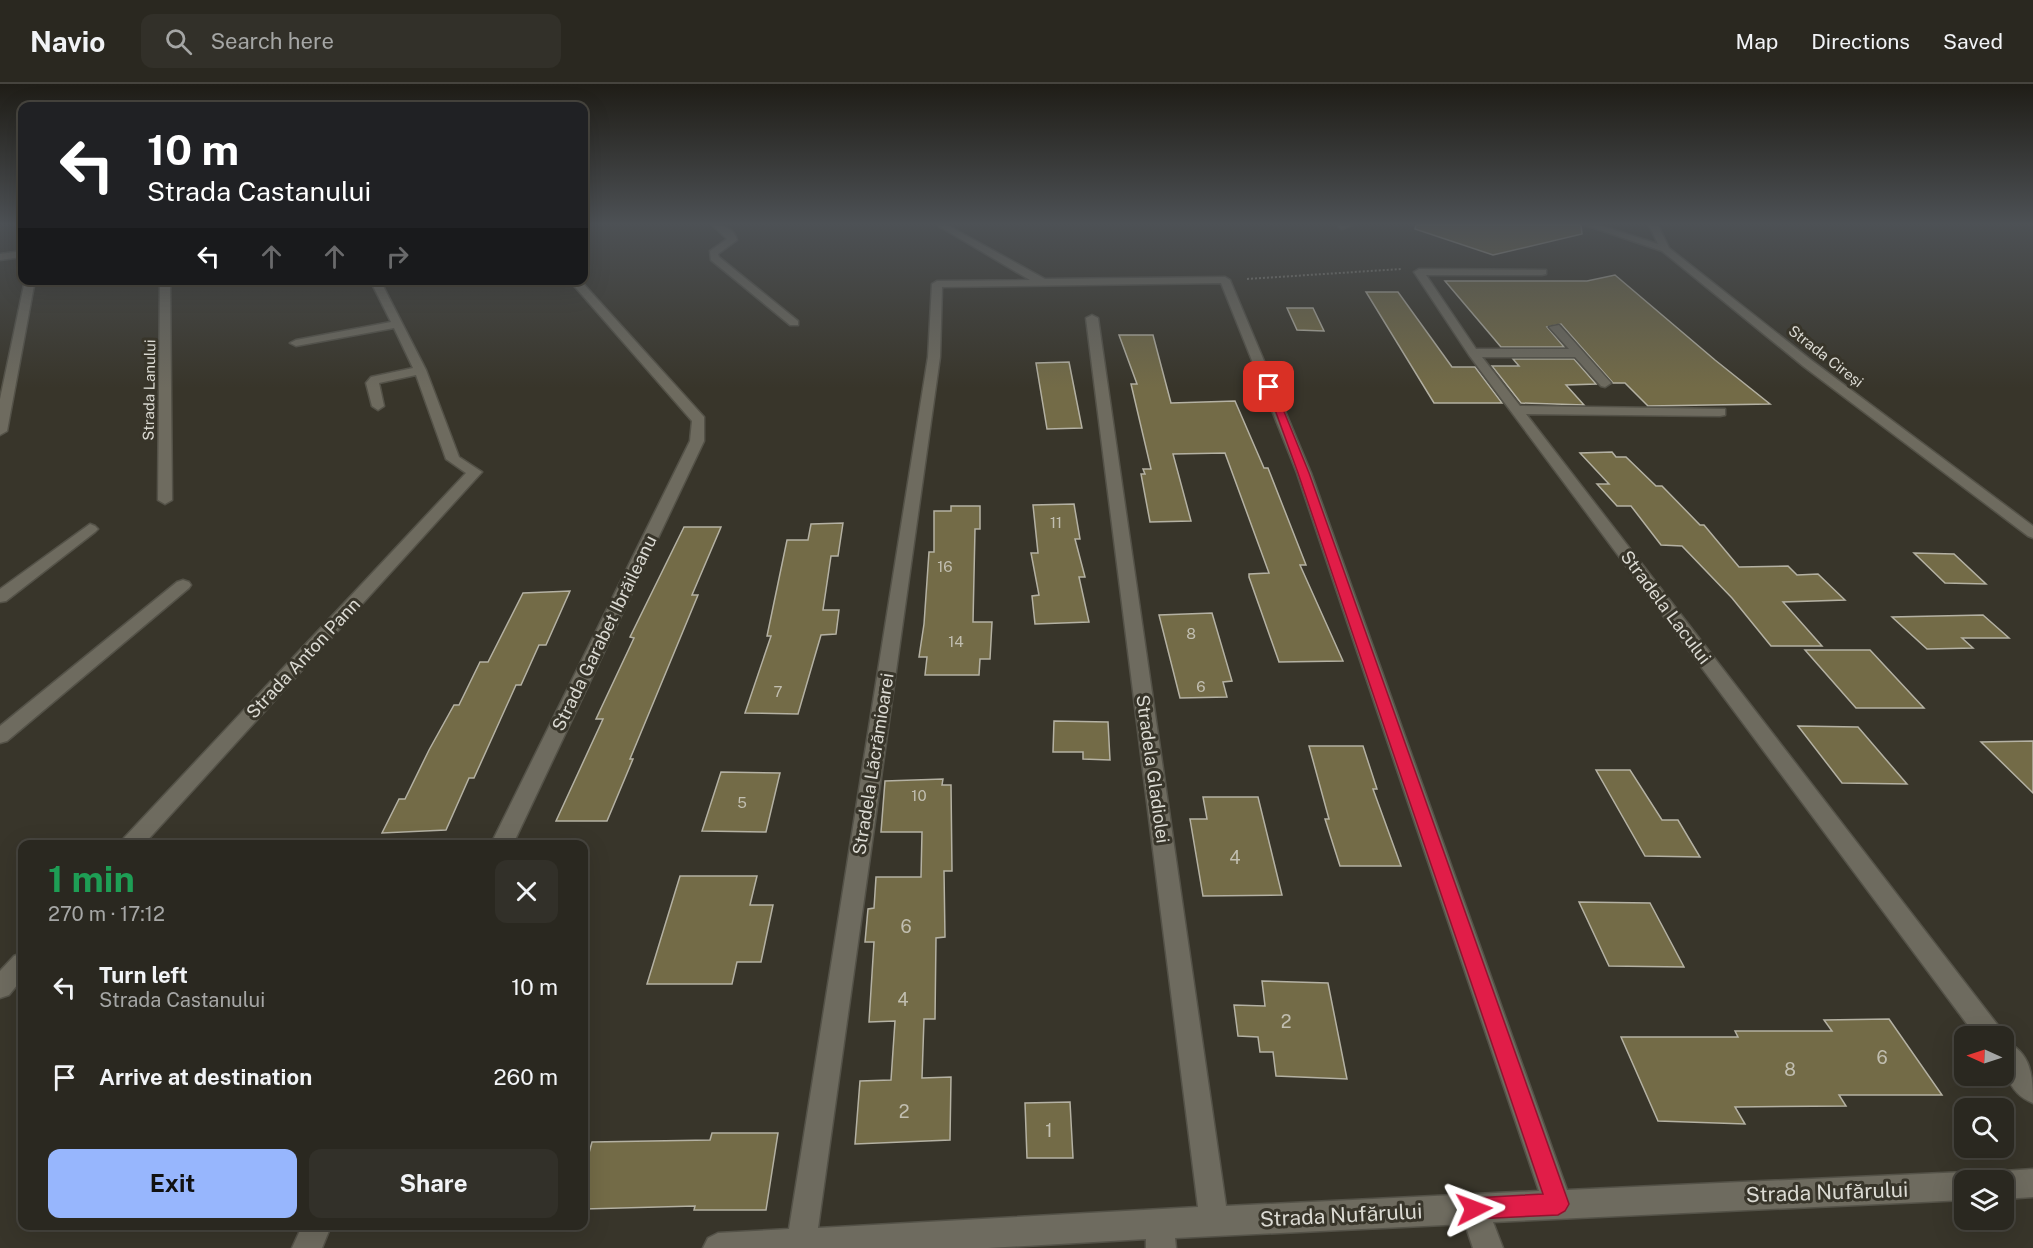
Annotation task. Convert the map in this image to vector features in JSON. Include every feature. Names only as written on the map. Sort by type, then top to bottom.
[{"type":"street","points":[[740,279],[794,324]]},
{"type":"street","points":[[1038,279],[1044,283],[1225,280],[1304,473],[1558,1204]]},
{"type":"street","name":"Stradela Lacului","points":[[1424,279],[1473,353],[1983,1026]]},
{"type":"street","name":"Strada Cireși","points":[[1703,279],[1807,363],[2033,532]]},
{"type":"street","name":"Stradela Lăcrămioarei","points":[[801,1244],[934,357],[937,284],[1044,283]]},
{"type":"street","points":[[0,431],[29,285]]},
{"type":"street","name":"Strada Lanului","points":[[165,285],[165,500]]},
{"type":"street","points":[[378,285],[420,370],[375,380],[372,383],[378,406]]},
{"type":"street","name":"Strada Garabet Ibrăileanu","points":[[504,840],[697,441],[699,420],[578,285]]},
{"type":"street","name":"Stradela Gladiolei","points":[[1092,318],[1214,1221]]},
{"type":"street","points":[[296,343],[399,324]]},
{"type":"street","points":[[1555,327],[1605,382]]},
{"type":"street","points":[[1473,353],[1578,353]]},
{"type":"street","name":"Strada Anton Pann","points":[[136,840],[475,472],[453,459],[420,370]]},
{"type":"street","points":[[1517,410],[1720,412]]},
{"type":"street","points":[[0,597],[90,530]]},
{"type":"street","points":[[0,736],[183,585]]},
{"type":"street","points":[[0,988],[18,968]]},
{"type":"street","points":[[2014,1066],[2033,1091]]},
{"type":"street","points":[[2014,1184],[2033,1183]]},
{"type":"street","name":"Strada Nufărului","points":[[731,1248],[801,1244],[1160,1236],[1214,1221],[1954,1186]]},
{"type":"street","points":[[1474,1209],[1488,1248]]},
{"type":"street","points":[[307,1248],[316,1230]]},
{"type":"path","points":[[1225,280],[1236,279]]},
{"type":"building","points":[[1620,279],[1770,404],[1648,406],[1625,383],[1613,383],[1561,324],[1547,327],[1564,347],[1501,347],[1445,281]]},
{"type":"building","points":[[1366,292],[1398,292],[1452,367],[1475,367],[1502,403],[1434,403]]},
{"type":"building","points":[[1287,308],[1313,308],[1324,331],[1297,330]]},
{"type":"building","points":[[1119,335],[1153,335],[1171,403],[1235,401],[1264,468],[1268,468],[1306,565],[1300,565],[1343,661],[1279,662],[1249,577],[1249,574],[1269,573],[1225,453],[1173,454],[1191,521],[1150,522],[1141,474],[1145,474],[1143,469],[1151,469],[1131,384],[1137,384]]},
{"type":"building","points":[[1513,359],[1574,359],[1596,384],[1566,385],[1584,405],[1521,403],[1492,366],[1519,366]]},
{"type":"building","points":[[1069,362],[1082,428],[1047,429],[1036,363]]},
{"type":"building","points":[[1612,452],[1616,457],[1626,457],[1656,486],[1662,486],[1700,525],[1704,525],[1739,567],[1788,566],[1797,575],[1818,574],[1845,600],[1783,602],[1822,646],[1771,646],[1732,598],[1682,546],[1661,545],[1631,506],[1617,506],[1597,484],[1609,484],[1580,453]]},
{"type":"building","points":[[1074,504],[1080,539],[1075,539],[1085,577],[1079,577],[1089,622],[1035,624],[1032,596],[1039,595],[1031,553],[1038,553],[1033,505]]},
{"type":"building","points":[[951,506],[980,506],[980,529],[975,529],[973,622],[992,622],[990,659],[980,659],[979,675],[925,675],[927,657],[919,657],[924,624],[929,552],[934,552],[934,511],[951,511]]},
{"type":"building","points":[[843,523],[838,556],[831,556],[823,610],[839,610],[836,634],[821,635],[798,714],[745,713],[771,636],[767,636],[787,540],[808,540],[811,524]]},
{"type":"building","points":[[684,527],[721,527],[692,595],[698,595],[630,759],[633,759],[607,821],[556,821],[603,719],[596,719],[634,638],[630,637]]},
{"type":"building","points":[[1914,553],[1954,554],[1986,584],[1945,583]]},
{"type":"building","points":[[570,591],[546,645],[539,645],[521,685],[516,685],[474,778],[469,778],[446,830],[382,833],[399,799],[405,799],[454,705],[459,705],[480,662],[488,662],[523,593]]},
{"type":"building","points":[[1212,613],[1232,681],[1223,682],[1227,697],[1180,698],[1159,615]]},
{"type":"building","points":[[1983,615],[2009,638],[1962,638],[1973,648],[1927,649],[1892,617]]},
{"type":"building","points":[[1805,650],[1870,650],[1924,708],[1856,708]]},
{"type":"building","points":[[1054,721],[1108,722],[1110,760],[1083,759],[1083,752],[1053,752]]},
{"type":"building","points":[[1798,726],[1858,727],[1907,784],[1842,783]]},
{"type":"building","points":[[2033,741],[2033,793],[1981,742]]},
{"type":"building","points":[[1309,746],[1363,746],[1377,789],[1373,789],[1401,866],[1340,866],[1325,819],[1329,819]]},
{"type":"building","points":[[1596,770],[1630,770],[1662,820],[1678,820],[1700,857],[1645,856]]},
{"type":"building","points":[[721,772],[780,773],[766,832],[702,831]]},
{"type":"building","points":[[943,779],[942,785],[951,785],[952,871],[944,871],[945,937],[936,938],[935,1019],[924,1019],[922,1078],[951,1077],[950,1140],[855,1144],[860,1081],[891,1080],[895,1021],[869,1022],[874,942],[865,942],[868,909],[874,908],[876,877],[921,877],[922,832],[881,832],[885,781]]},
{"type":"building","points":[[1203,797],[1258,797],[1282,895],[1203,896],[1190,819],[1207,819]]},
{"type":"building","points":[[680,876],[757,876],[750,905],[773,905],[761,962],[737,962],[732,984],[647,984]]},
{"type":"building","points":[[1579,902],[1650,903],[1684,967],[1609,966]]},
{"type":"building","points":[[1262,981],[1328,983],[1347,1079],[1276,1076],[1273,1052],[1260,1052],[1258,1037],[1238,1036],[1234,1005],[1265,1006]]},
{"type":"building","points":[[1889,1019],[1942,1095],[1839,1095],[1846,1106],[1735,1107],[1745,1124],[1658,1121],[1621,1037],[1738,1037],[1735,1031],[1832,1031],[1824,1020]]},
{"type":"building","points":[[1070,1102],[1073,1158],[1027,1158],[1025,1103]]},
{"type":"building","points":[[712,1133],[778,1133],[766,1210],[694,1210],[695,1206],[588,1209],[588,1156],[592,1142],[710,1140]]},
{"type":"route","points":[[1269,387],[1304,473],[1558,1204],[1474,1209]]}]
